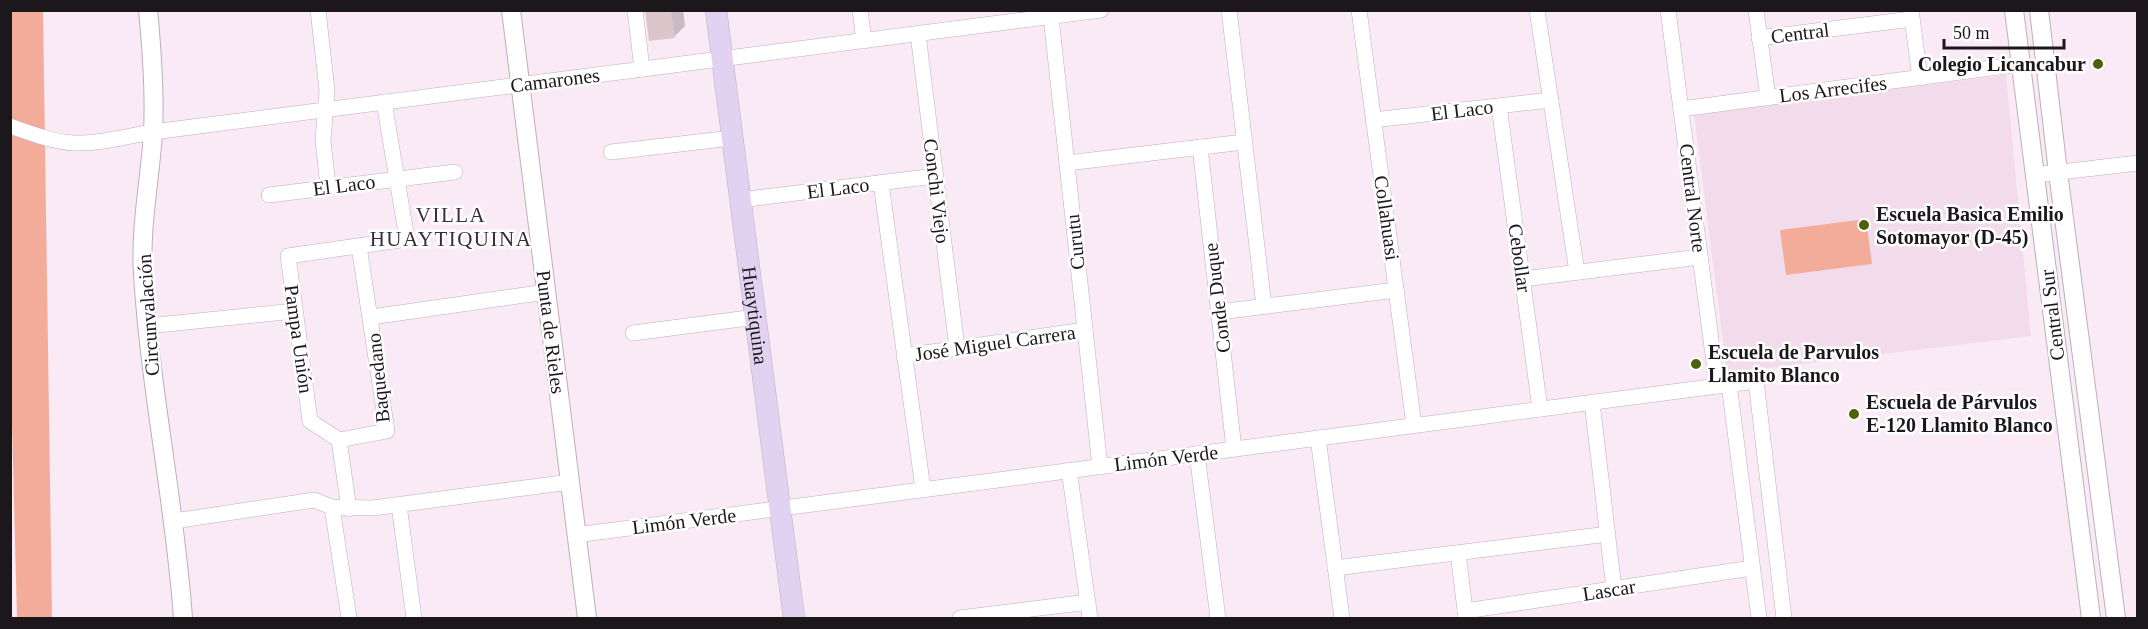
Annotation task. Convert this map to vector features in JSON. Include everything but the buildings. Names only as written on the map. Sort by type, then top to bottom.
[{"type":"main road","name":"Huaytiquina","points":[[716,10],[794,618]]},
{"type":"street","name":"Circunvalación","points":[[148,10],[152,55],[153,132],[143,244],[143,272],[154,394],[174,521],[183,618]]},
{"type":"street","points":[[318,10],[327,90],[323,141],[328,186]]},
{"type":"street","name":"Punta de Rieles","points":[[511,10],[587,618]]},
{"type":"street","points":[[634,10],[642,69]]},
{"type":"street","points":[[860,10],[864,41]]},
{"type":"street","name":"Camarones","points":[[10,126],[73,143],[1101,10]]},
{"type":"street","points":[[1229,10],[1264,306]]},
{"type":"street","name":"Collahuasi","points":[[1359,10],[1414,425]]},
{"type":"street","points":[[1537,10],[1577,272]]},
{"type":"street","name":"Central Norte","points":[[1668,10],[1700,257],[1723,385],[1759,618]]},
{"type":"street","points":[[1755,10],[1768,98]]},
{"type":"street","name":"Central Sur","points":[[2014,10],[2091,618]]},
{"type":"street","name":"Central Sur","points":[[2039,10],[2116,618]]},
{"type":"street","points":[[1912,15],[1920,78]]},
{"type":"street","name":"Central","points":[[1759,38],[1912,15]]},
{"type":"street","name":"Curutu","points":[[1051,17],[1100,466]]},
{"type":"street","name":"Conchi Viejo","points":[[918,34],[957,348]]},
{"type":"street","name":"Los Arrecifes","points":[[1681,109],[2021,64]]},
{"type":"street","name":"El Laco","points":[[1373,120],[1551,100]]},
{"type":"street","points":[[359,246],[407,239],[384,102]]},
{"type":"street","name":"Cebollar","points":[[1499,106],[1540,409]]},
{"type":"street","points":[[611,152],[732,138]]},
{"type":"street","points":[[1067,163],[1244,142]]},
{"type":"street","name":"Conde Duque","points":[[1200,147],[1234,449]]},
{"type":"street","points":[[2035,175],[2138,163]]},
{"type":"street","name":"El Laco","points":[[269,195],[455,172]]},
{"type":"street","name":"El Laco","points":[[740,200],[936,176]]},
{"type":"street","points":[[881,183],[923,489]]},
{"type":"street","name":"Pampa Unión","points":[[339,440],[310,421],[288,256],[359,246]]},
{"type":"street","name":"Baquedano","points":[[339,440],[387,431],[359,246]]},
{"type":"street","points":[[1522,279],[1700,257]]},
{"type":"street","points":[[1218,312],[1396,290]]},
{"type":"street","points":[[371,317],[546,292]]},
{"type":"street","points":[[147,326],[295,311]]},
{"type":"street","points":[[633,333],[756,317]]},
{"type":"street","name":"José Miguel Carrera","points":[[904,356],[1085,330]]},
{"type":"street","name":"Limón Verde","points":[[576,535],[1755,381],[1784,618]]},
{"type":"street","points":[[1592,402],[1614,589]]},
{"type":"street","points":[[1318,438],[1342,618]]},
{"type":"street","points":[[339,440],[349,508]]},
{"type":"street","points":[[1197,454],[1218,618]]},
{"type":"street","points":[[1069,470],[1090,618]]},
{"type":"street","points":[[174,521],[314,500],[332,507],[349,508],[399,505],[570,482]]},
{"type":"street","points":[[399,505],[414,618]]},
{"type":"street","points":[[332,507],[350,618]]},
{"type":"street","points":[[1335,568],[1608,534]]},
{"type":"street","points":[[1458,553],[1466,615]]},
{"type":"street","name":"Lascar","points":[[1466,615],[1752,568]]},
{"type":"street","points":[[960,618],[1088,602]]},
{"type":"shaded area","points":[[10,11],[43,11],[52,618],[17,618],[10,345]]},
{"type":"shaded area","name":"Escuela Basica Emilio Sotomayor (D-45)","points":[[2006,75],[2031,336],[1727,373],[1694,114]]},
{"type":"shaded area","points":[[1866,219],[1872,264],[1786,275],[1780,230]]},
{"type":"place","name":"Colegio Licancabur","points":[[2098,64]]},
{"type":"place","name":"Escuela Basica Emilio Sotomayor (D-45)","points":[[1864,225]]},
{"type":"place","name":"Escuela de Parvulos Llamito Blanco","points":[[1696,364]]},
{"type":"place","name":"Escuela de Párvulos E-120 Llamito Blanco","points":[[1854,414]]},
{"type":"district","name":"VILLA HUAYTIQUINA","points":[[451,227]]}]
